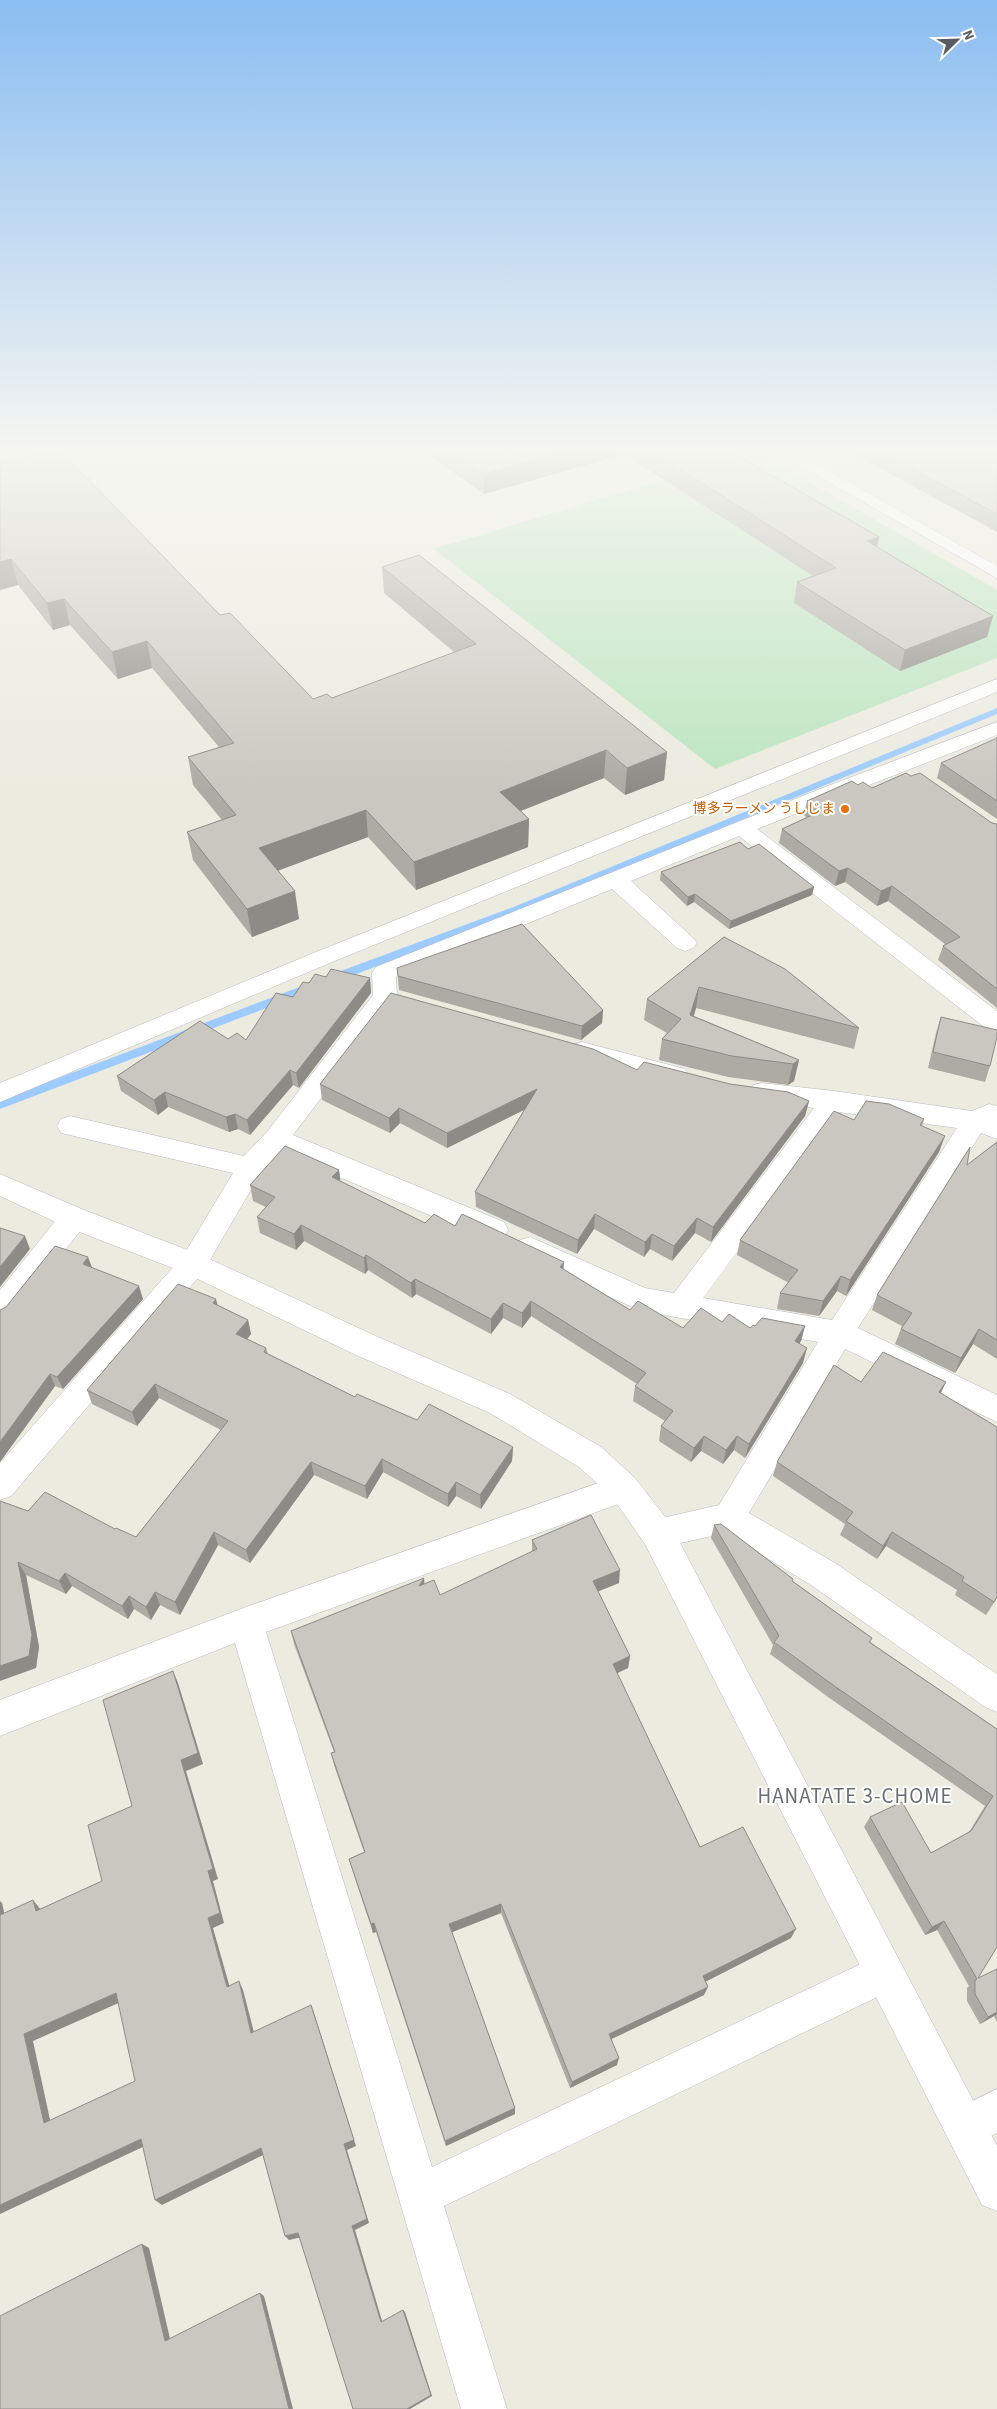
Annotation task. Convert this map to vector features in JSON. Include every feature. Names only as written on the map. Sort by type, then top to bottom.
[{"type":"street","points":[[984,565],[997,573]]},
{"type":"street","points":[[0,1093],[324,957],[997,685]]},
{"type":"street","points":[[0,1486],[193,1264],[250,1168],[394,998],[384,973],[832,791],[910,771],[997,728]]},
{"type":"street","points":[[796,766],[832,791]]},
{"type":"street","points":[[742,828],[997,1024]]},
{"type":"street","points":[[616,880],[685,943]]},
{"type":"street","points":[[561,1045],[700,1081]]},
{"type":"street","points":[[729,1518],[839,1333],[990,1120],[738,1089]]},
{"type":"street","points":[[681,1305],[834,1100]]},
{"type":"street","points":[[70,1126],[250,1168]]},
{"type":"street","points":[[276,1139],[455,1212],[641,1299],[839,1333],[997,1410]]},
{"type":"street","points":[[0,1184],[74,1218],[193,1264],[367,1346],[499,1403],[590,1457],[624,1488],[657,1533],[884,1973],[981,2118],[997,2190]]},
{"type":"street","points":[[0,1311],[74,1218]]},
{"type":"street","points":[[0,1718],[246,1623],[624,1488]]},
{"type":"street","points":[[657,1533],[729,1518],[823,1574],[997,1694]]},
{"type":"street","points":[[246,1623],[484,2409]]},
{"type":"street","points":[[420,2195],[884,1973]]},
{"type":"green space","points":[[455,565],[954,565],[997,590],[997,658],[715,769]]},
{"type":"building","points":[[16,565],[172,565],[220,615],[230,613],[313,699],[327,694],[332,698],[476,644],[382,567],[432,565],[667,752],[627,768],[606,750],[500,792],[529,819],[414,862],[366,810],[259,848],[295,891],[247,909],[187,832],[236,815],[188,757],[234,743],[147,641],[112,652],[64,599],[47,603]]},
{"type":"building","points":[[832,565],[908,565],[993,616],[905,650],[797,582],[836,568]]},
{"type":"building","points":[[997,738],[997,801],[941,763]]},
{"type":"building","points":[[906,773],[911,776],[920,773],[992,823],[997,824],[997,989],[943,946],[960,937],[892,886],[881,891],[848,868],[839,871],[782,829],[821,811],[807,801],[852,781],[858,785],[863,782],[872,788]]},
{"type":"building","points":[[740,842],[748,849],[759,844],[814,887],[731,921],[695,894],[688,897],[661,872]]},
{"type":"building","points":[[522,924],[603,1010],[582,1026],[398,976],[397,968]]},
{"type":"building","points":[[724,937],[785,969],[859,1028],[699,987],[690,1015],[799,1060],[793,1064],[732,1056],[662,1039],[681,1019],[647,999]]},
{"type":"building","points":[[331,969],[370,978],[296,1073],[290,1070],[247,1120],[235,1114],[226,1117],[165,1092],[154,1100],[117,1076],[200,1021],[228,1039],[237,1033],[246,1040],[276,993],[293,997],[303,982],[309,983],[315,974],[326,977]]},
{"type":"building","points":[[391,993],[593,1049],[637,1070],[644,1062],[730,1084],[788,1092],[809,1101],[713,1227],[697,1218],[674,1246],[652,1234],[645,1242],[595,1214],[578,1240],[475,1192],[537,1089],[447,1133],[399,1108],[389,1118],[320,1084]]},
{"type":"building","points":[[941,1017],[997,1030],[990,1066],[933,1052]]},
{"type":"building","points":[[866,1101],[889,1104],[924,1119],[920,1125],[945,1136],[850,1280],[841,1276],[823,1301],[780,1293],[798,1270],[740,1240],[834,1111],[854,1120]]},
{"type":"building","points":[[997,1142],[997,1340],[979,1329],[961,1358],[901,1329],[912,1313],[877,1295],[970,1147],[967,1165]]},
{"type":"building","points":[[285,1146],[339,1170],[332,1177],[425,1223],[434,1214],[455,1226],[462,1214],[564,1262],[560,1267],[630,1310],[638,1301],[683,1328],[701,1308],[722,1322],[729,1314],[750,1328],[753,1325],[755,1326],[762,1318],[805,1326],[795,1341],[807,1348],[749,1444],[737,1436],[726,1450],[704,1436],[694,1448],[661,1426],[673,1411],[635,1386],[646,1373],[531,1301],[522,1313],[503,1303],[491,1319],[415,1279],[411,1283],[366,1255],[364,1258],[301,1225],[294,1234],[257,1217],[275,1197],[250,1185]]},
{"type":"building","points":[[0,1228],[25,1236],[0,1267]]},
{"type":"building","points":[[55,1246],[88,1257],[83,1264],[139,1286],[57,1377],[50,1374],[0,1442],[0,1310],[6,1307]]},
{"type":"building","points":[[178,1284],[216,1299],[213,1303],[248,1320],[236,1334],[266,1348],[264,1352],[355,1397],[357,1394],[417,1420],[429,1404],[513,1447],[480,1495],[456,1482],[448,1494],[382,1459],[365,1486],[311,1462],[246,1550],[214,1532],[175,1602],[155,1592],[146,1607],[129,1596],[122,1606],[65,1573],[59,1581],[18,1562],[32,1635],[29,1656],[0,1666],[0,1501],[28,1511],[45,1492],[115,1529],[136,1537],[228,1421],[155,1384],[132,1412],[87,1390]]},
{"type":"building","points":[[883,1352],[946,1382],[939,1392],[997,1427],[997,1597],[994,1602],[962,1581],[964,1577],[892,1532],[883,1546],[846,1521],[853,1512],[777,1462],[834,1365],[861,1382]]},
{"type":"building","points":[[591,1515],[620,1570],[593,1581],[630,1656],[613,1664],[700,1847],[743,1827],[796,1929],[703,1976],[708,1987],[609,2034],[619,2058],[572,2082],[501,1904],[449,1924],[515,2108],[445,2141],[374,1923],[371,1924],[349,1859],[365,1852],[331,1753],[335,1752],[291,1631],[424,1578],[419,1586],[434,1580],[440,1595],[537,1549],[532,1540]]},
{"type":"building","points":[[721,1524],[793,1579],[792,1581],[872,1638],[869,1642],[997,1729],[997,1947],[978,1978],[997,1969],[997,2012],[988,2017],[975,1994],[975,1980],[977,1979],[944,1921],[932,1927],[870,1817],[902,1802],[931,1853],[971,1831],[993,1796],[774,1642],[779,1636],[714,1525]]},
{"type":"building","points":[[173,1671],[198,1753],[181,1760],[213,1869],[208,1871],[220,1913],[208,1918],[227,1987],[239,1981],[251,2033],[311,2005],[354,2140],[344,2144],[367,2219],[352,2226],[381,2322],[403,2310],[431,2395],[407,2409],[353,2409],[298,2233],[285,2236],[261,2148],[155,2200],[141,2139],[0,2205],[0,1915],[33,1900],[36,1911],[102,1881],[88,1825],[132,1806],[103,1700]],"holes":[[[116,1993],[135,2081],[44,2123],[24,2034]]]},
{"type":"building","points":[[142,2244],[165,2341],[260,2293],[289,2409],[0,2409],[0,2316]]},
{"type":"waterway","points":[[334,978],[515,910],[997,711]]},
{"type":"waterway","points":[[0,1105],[310,987]]},
{"type":"place","name":"博多ラーメン うしじま","points":[[845,809]]},
{"type":"district","name":"HANATATE 3-CHOME","points":[[855,1796]]}]
